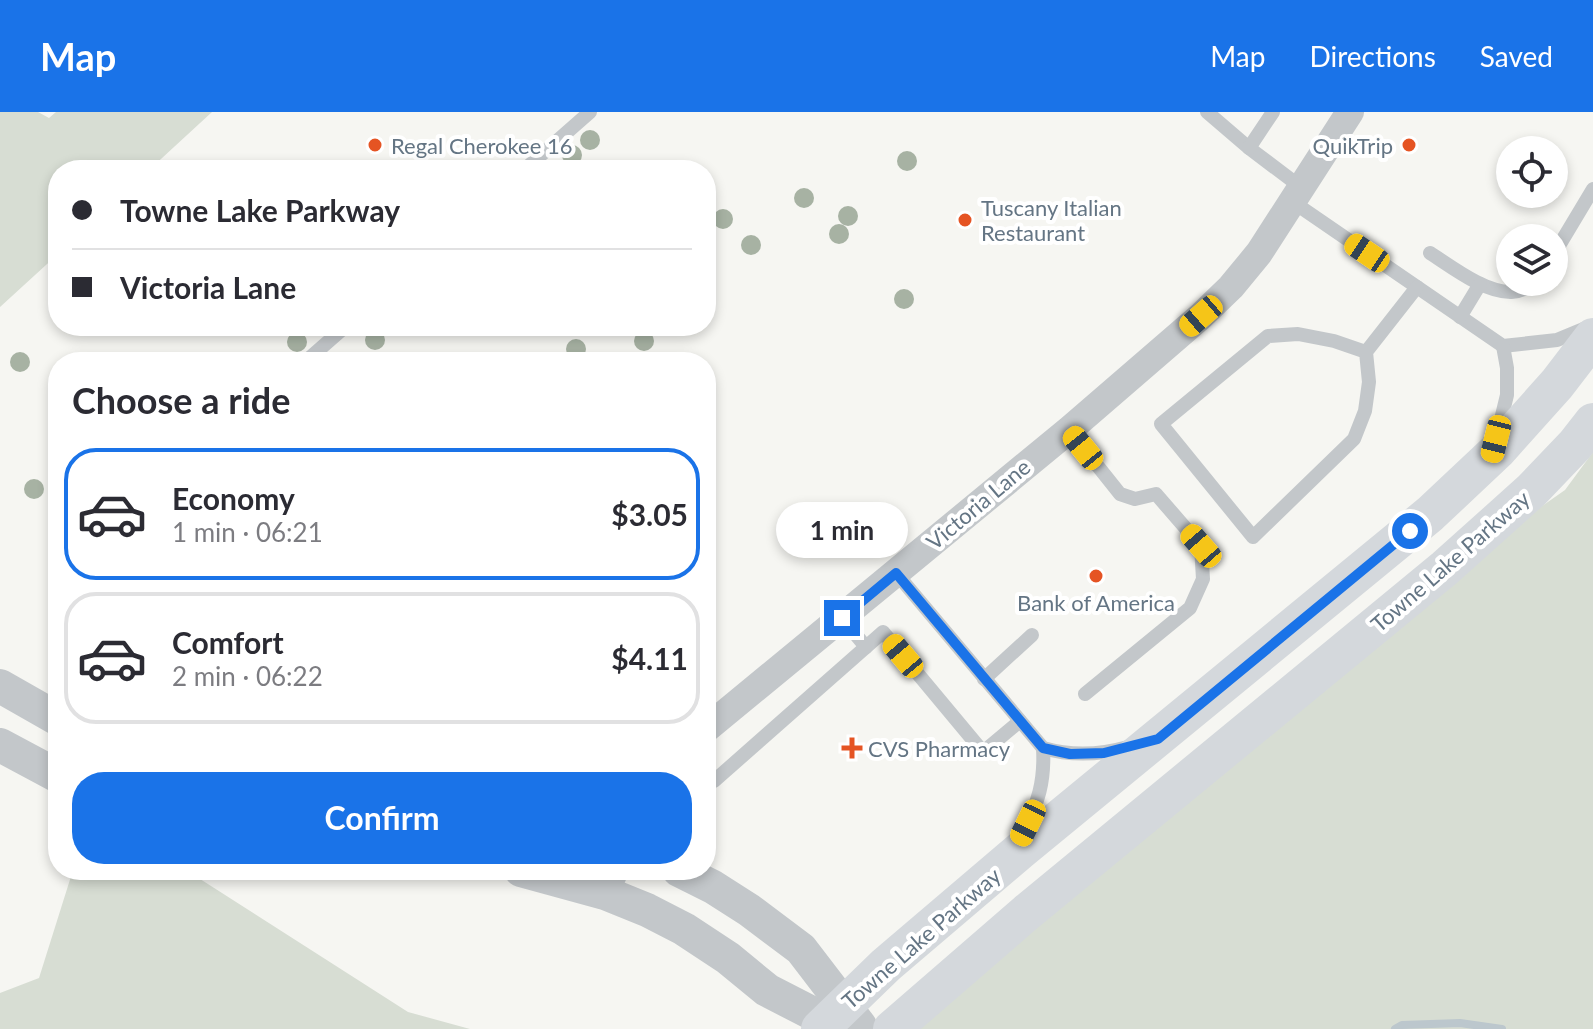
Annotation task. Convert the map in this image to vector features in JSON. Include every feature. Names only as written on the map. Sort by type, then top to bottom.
[{"type":"main road","name":"Towne Lake Parkway","points":[[839,1023],[886,965],[1430,514],[1492,456],[1557,384],[1593,337]]},
{"type":"main road","name":"Towne Lake Parkway","points":[[892,1029],[1027,912],[1445,568],[1532,490],[1593,422]]},
{"type":"street","name":"Victoria Lane","points":[[716,721],[1069,430],[1201,316],[1231,287],[1259,253],[1350,112]]},
{"type":"street","points":[[0,686],[48,713]]},
{"type":"street","points":[[0,745],[48,771]]},
{"type":"street","points":[[699,880],[749,910],[801,949],[839,1023]]},
{"type":"street","points":[[610,882],[647,910],[684,929],[728,958],[767,990],[839,1023]]},
{"type":"lane","points":[[535,160],[590,112]]},
{"type":"lane","points":[[1207,112],[1298,195],[1417,287],[1503,346],[1557,340],[1593,323]]},
{"type":"lane","points":[[1249,148],[1273,112]]},
{"type":"lane","points":[[1568,231],[1593,189]]},
{"type":"lane","points":[[1430,253],[1480,284],[1496,290]]},
{"type":"lane","points":[[1460,317],[1480,284]]},
{"type":"lane","points":[[1366,352],[1334,341],[1298,334],[1268,336],[1161,424],[1253,537],[1354,439],[1365,411],[1369,382],[1366,352],[1417,287]]},
{"type":"lane","points":[[316,352],[335,336]]},
{"type":"lane","points":[[1492,456],[1507,395],[1503,346]]},
{"type":"lane","points":[[1069,430],[1120,494],[1135,499],[1156,494],[1201,546],[1203,579],[1190,608],[1085,694]]},
{"type":"lane","points":[[896,573],[1043,748],[1070,754],[1104,753],[1158,739]]},
{"type":"lane","points":[[842,618],[866,647]]},
{"type":"lane","points":[[716,771],[883,632],[983,752],[1020,721]]},
{"type":"lane","points":[[984,679],[1032,635]]},
{"type":"lane","points":[[1011,859],[1040,794],[1043,748]]},
{"type":"shaded area","points":[[0,112],[38,112],[49,118],[56,112],[212,112],[160,160],[48,160],[48,263],[0,307]]},
{"type":"shaded area","points":[[1593,452],[1593,1029],[905,1029],[1365,630],[1565,490]]},
{"type":"shaded area","points":[[70,880],[202,880],[408,1012],[470,1029],[0,1029],[0,993],[39,978]]},
{"type":"waterway","points":[[1395,1029],[1402,1025],[1460,1023],[1502,1029]]},
{"type":"place","name":"Regal Cherokee 16","points":[[375,145]]},
{"type":"place","name":"QuikTrip","points":[[1409,145]]},
{"type":"place","name":"Tuscany Italian Restaurant","points":[[965,220]]},
{"type":"place","name":"Bank of America","points":[[1096,576]]},
{"type":"place","name":"CVS Pharmacy","points":[[852,748]]},
{"type":"route","points":[[842,618],[896,573],[1043,748],[1070,754],[1104,753],[1158,739],[1410,531]]}]
